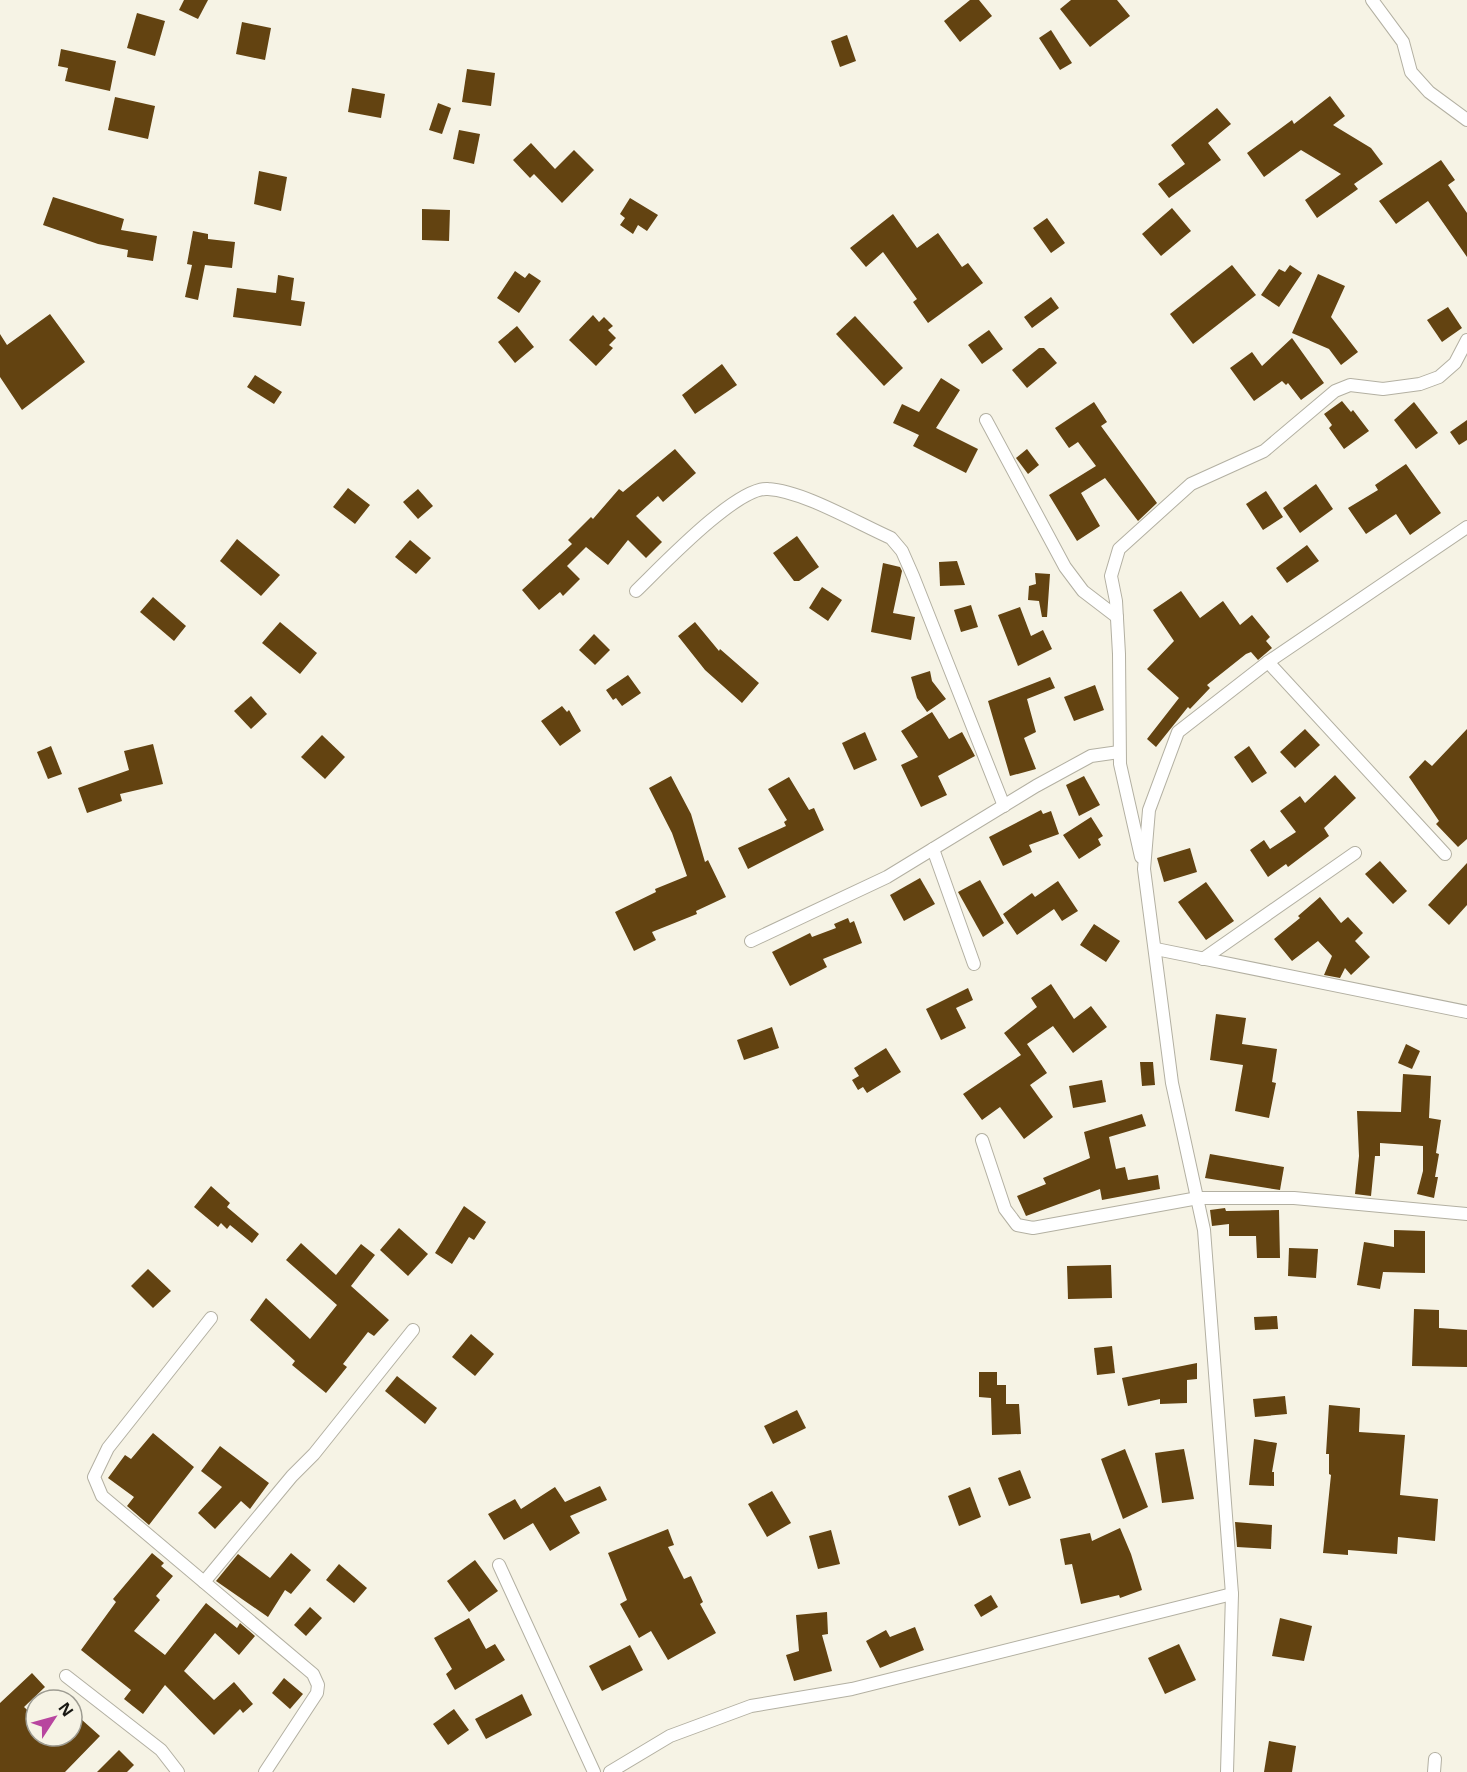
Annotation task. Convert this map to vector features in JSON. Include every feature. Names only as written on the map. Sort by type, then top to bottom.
[{"type":"street","points":[[1372,0],[1403,42],[1411,72],[1429,92],[1467,120]]},
{"type":"street","points":[[1227,1772],[1232,1594],[1204,1230],[1172,1083],[1144,869],[1120,764],[1117,617],[1111,576],[1119,549],[1191,484],[1264,451],[1335,391],[1346,387],[1383,389],[1420,384],[1439,377],[1455,363],[1467,339]]},
{"type":"street","points":[[986,420],[1065,567],[1083,591],[1117,617]]},
{"type":"street","points":[[636,591],[735,500],[765,488],[790,493],[891,538],[902,551],[913,576],[1004,806]]},
{"type":"street","points":[[1144,869],[1149,810],[1178,732],[1268,662],[1467,527]]},
{"type":"street","points":[[1268,662],[1445,854]]},
{"type":"street","points":[[751,941],[887,877],[1091,756],[1119,752]]},
{"type":"street","points":[[933,849],[974,964]]},
{"type":"street","points":[[1203,959],[1355,853]]},
{"type":"street","points":[[1156,949],[1467,1012]]},
{"type":"street","points":[[982,1140],[1005,1209],[1017,1225],[1033,1228],[1198,1198],[1294,1198],[1467,1214]]},
{"type":"street","points":[[211,1318],[108,1448],[94,1477],[102,1496],[313,1674],[318,1685],[317,1693],[265,1772]]},
{"type":"street","points":[[204,1582],[292,1476],[314,1454],[413,1330]]},
{"type":"street","points":[[499,1565],[594,1772]]},
{"type":"street","points":[[610,1772],[670,1736],[751,1707],[852,1689],[1232,1594]]},
{"type":"street","points":[[66,1676],[161,1750],[178,1772]]},
{"type":"building","points":[[184,0],[208,0],[198,19],[179,10]]},
{"type":"building","points":[[970,0],[979,0],[992,16],[960,42],[944,21]]},
{"type":"building","points":[[1071,0],[1117,0],[1130,16],[1090,47],[1060,9]]},
{"type":"building","points":[[137,13],[165,21],[155,56],[127,48]]},
{"type":"building","points":[[242,22],[271,28],[265,60],[236,54]]},
{"type":"building","points":[[1051,30],[1072,63],[1060,70],[1039,38]]},
{"type":"building","points":[[847,35],[856,61],[840,67],[831,41]]},
{"type":"building","points":[[61,49],[116,61],[110,91],[65,81],[68,68],[58,66]]},
{"type":"building","points":[[467,69],[495,73],[491,106],[462,102]]},
{"type":"building","points":[[352,88],[385,94],[381,118],[348,112]]},
{"type":"building","points":[[1330,96],[1345,116],[1333,125],[1371,148],[1383,164],[1354,184],[1358,189],[1317,218],[1305,200],[1341,174],[1301,150],[1264,177],[1247,153],[1292,120],[1294,124]]},
{"type":"building","points":[[115,97],[155,106],[148,139],[108,130]]},
{"type":"building","points":[[438,103],[451,108],[442,134],[429,130]]},
{"type":"building","points":[[1217,108],[1231,124],[1208,143],[1221,160],[1169,198],[1158,184],[1185,164],[1171,145]]},
{"type":"building","points":[[459,130],[480,134],[474,164],[453,159]]},
{"type":"building","points":[[531,143],[555,169],[574,150],[594,170],[562,203],[534,174],[530,178],[513,160]]},
{"type":"building","points":[[1441,160],[1455,180],[1448,185],[1467,213],[1467,257],[1428,201],[1396,224],[1379,201]]},
{"type":"building","points":[[259,171],[287,177],[281,211],[254,204]]},
{"type":"building","points":[[53,197],[124,219],[121,230],[157,236],[153,261],[127,257],[128,250],[98,244],[43,225]]},
{"type":"building","points":[[630,198],[658,215],[647,231],[638,225],[633,234],[620,225],[625,218],[620,214]]},
{"type":"building","points":[[1172,208],[1191,231],[1161,256],[1142,234]]},
{"type":"building","points":[[422,209],[450,210],[449,241],[422,240]]},
{"type":"building","points":[[893,214],[917,248],[938,233],[962,267],[968,263],[983,283],[928,323],[913,302],[917,299],[883,252],[866,267],[850,248]]},
{"type":"building","points":[[1047,218],[1065,243],[1051,253],[1033,228]]},
{"type":"building","points":[[193,231],[208,234],[208,239],[235,242],[232,268],[205,265],[198,300],[185,297],[192,265],[187,264]]},
{"type":"building","points":[[1232,265],[1256,295],[1193,344],[1170,314]]},
{"type":"building","points":[[1290,265],[1302,273],[1279,307],[1261,295],[1279,269],[1285,272]]},
{"type":"building","points":[[515,271],[525,278],[529,273],[541,281],[519,313],[497,298]]},
{"type":"building","points":[[1318,274],[1345,286],[1331,317],[1358,352],[1341,365],[1329,349],[1292,333]]},
{"type":"building","points":[[278,275],[294,278],[291,300],[305,302],[301,326],[233,317],[237,288],[276,293]]},
{"type":"building","points":[[1051,297],[1059,308],[1032,328],[1024,317]]},
{"type":"building","points":[[1448,307],[1462,328],[1442,342],[1427,320]]},
{"type":"building","points":[[50,314],[85,362],[22,410],[0,377],[0,334],[7,345]]},
{"type":"building","points":[[593,315],[599,322],[604,317],[613,326],[608,330],[616,338],[609,345],[613,348],[596,366],[569,340]]},
{"type":"building","points":[[855,316],[903,368],[884,386],[836,334]]},
{"type":"building","points":[[517,326],[534,347],[515,363],[498,342]]},
{"type":"building","points":[[989,330],[1003,349],[982,364],[968,345]]},
{"type":"building","points":[[1292,338],[1324,383],[1301,400],[1288,383],[1286,385],[1282,381],[1254,401],[1230,368],[1252,352],[1262,366]]},
{"type":"building","points":[[1039,348],[1044,348],[1057,363],[1027,388],[1012,370]]},
{"type":"building","points":[[722,364],[737,385],[695,414],[682,395]]},
{"type":"building","points":[[255,375],[282,392],[274,404],[247,387]]},
{"type":"building","points":[[941,378],[960,390],[936,428],[978,449],[966,473],[913,446],[919,435],[893,423],[902,404],[919,412]]},
{"type":"building","points":[[1342,401],[1351,412],[1353,410],[1369,431],[1344,449],[1329,428],[1332,425],[1324,414]]},
{"type":"building","points":[[1094,402],[1107,422],[1101,426],[1157,503],[1138,521],[1105,478],[1081,493],[1100,526],[1077,541],[1049,495],[1096,466],[1078,442],[1069,448],[1055,428]]},
{"type":"building","points":[[1414,402],[1438,433],[1416,449],[1394,420]]},
{"type":"building","points":[[1467,420],[1467,440],[1459,445],[1450,432]]},
{"type":"building","points":[[675,449],[696,473],[663,502],[658,496],[636,516],[662,542],[646,558],[628,540],[608,565],[586,547],[567,566],[580,579],[563,596],[560,592],[539,610],[522,590],[572,544],[568,540],[591,517],[593,519],[619,489],[623,492]]},
{"type":"building","points":[[1027,449],[1039,465],[1028,474],[1016,458]]},
{"type":"building","points":[[1406,464],[1441,513],[1410,535],[1396,514],[1366,534],[1348,508],[1378,490],[1375,485]]},
{"type":"building","points":[[1316,484],[1333,509],[1300,533],[1283,508]]},
{"type":"building","points":[[348,488],[370,505],[355,524],[333,507]]},
{"type":"building","points":[[418,489],[433,506],[418,519],[403,502]]},
{"type":"building","points":[[1266,491],[1283,517],[1263,530],[1246,504]]},
{"type":"building","points":[[797,536],[819,567],[799,581],[794,581],[773,553]]},
{"type":"building","points":[[237,539],[280,575],[261,596],[220,561]]},
{"type":"building","points":[[410,540],[431,558],[416,574],[395,557]]},
{"type":"building","points":[[1307,545],[1319,561],[1287,583],[1276,568]]},
{"type":"building","points":[[957,561],[965,585],[940,586],[939,562]]},
{"type":"building","points":[[883,563],[900,567],[902,571],[893,613],[915,617],[911,640],[871,632]]},
{"type":"building","points":[[1035,573],[1050,574],[1047,617],[1042,617],[1039,601],[1028,600],[1029,586],[1036,584]]},
{"type":"building","points":[[822,587],[842,600],[828,621],[809,608]]},
{"type":"building","points":[[1181,591],[1200,618],[1223,601],[1240,625],[1252,615],[1270,637],[1266,641],[1272,648],[1258,660],[1251,652],[1246,654],[1207,685],[1210,688],[1190,709],[1188,707],[1156,747],[1147,739],[1179,698],[1147,669],[1174,641],[1153,610]]},
{"type":"building","points":[[153,597],[186,626],[174,641],[140,612]]},
{"type":"building","points":[[971,605],[978,627],[961,632],[954,610]]},
{"type":"building","points":[[1020,607],[1031,636],[1043,630],[1052,649],[1018,666],[998,615]]},
{"type":"building","points":[[280,622],[317,653],[300,674],[262,643]]},
{"type":"building","points":[[695,622],[719,651],[720,649],[759,683],[742,703],[705,670],[678,636]]},
{"type":"building","points":[[594,634],[610,650],[595,665],[579,650]]},
{"type":"building","points":[[930,671],[932,681],[946,699],[927,712],[917,698],[911,677]]},
{"type":"building","points":[[628,675],[641,693],[622,706],[616,698],[613,700],[606,690]]},
{"type":"building","points":[[1050,677],[1055,688],[1027,699],[1036,732],[1024,738],[1036,769],[1010,776],[988,701]]},
{"type":"building","points":[[1095,685],[1104,710],[1074,721],[1064,697]]},
{"type":"building","points":[[251,696],[267,714],[251,729],[234,711]]},
{"type":"building","points":[[562,706],[567,712],[569,710],[581,731],[560,746],[541,721]]},
{"type":"building","points":[[932,712],[949,739],[962,732],[975,756],[938,776],[947,795],[921,807],[901,765],[918,757],[901,731]]},
{"type":"building","points":[[1305,729],[1320,745],[1295,768],[1280,752]]},
{"type":"building","points":[[1467,729],[1467,839],[1458,847],[1436,824],[1439,821],[1409,777],[1425,760],[1432,766]]},
{"type":"building","points":[[865,732],[877,760],[854,770],[842,743]]},
{"type":"building","points":[[322,735],[345,757],[325,779],[301,757]]},
{"type":"building","points":[[153,744],[163,784],[120,794],[122,801],[87,813],[78,788],[129,770],[124,751]]},
{"type":"building","points":[[51,746],[62,774],[48,779],[37,752]]},
{"type":"building","points":[[1249,746],[1267,773],[1252,783],[1234,757]]},
{"type":"building","points":[[1335,775],[1356,798],[1324,828],[1329,836],[1288,867],[1286,864],[1268,877],[1250,850],[1264,840],[1270,849],[1296,832],[1280,811],[1300,796],[1305,803]]},
{"type":"building","points":[[671,776],[691,814],[705,862],[708,860],[726,897],[696,911],[697,914],[652,932],[656,940],[634,951],[615,912],[656,892],[655,889],[687,876],[672,833],[649,788]]},
{"type":"building","points":[[1084,776],[1100,805],[1079,816],[1066,785]]},
{"type":"building","points":[[789,777],[809,810],[814,808],[824,830],[748,869],[738,848],[786,826],[784,822],[787,820],[768,789]]},
{"type":"building","points":[[1041,810],[1043,814],[1051,811],[1059,834],[1029,845],[1032,852],[1003,866],[989,837]]},
{"type":"building","points":[[1091,817],[1103,836],[1098,839],[1101,845],[1079,859],[1063,835]]},
{"type":"building","points":[[1190,848],[1197,872],[1164,882],[1157,858]]},
{"type":"building","points":[[1380,861],[1407,891],[1393,904],[1365,874]]},
{"type":"building","points":[[1467,863],[1467,905],[1449,925],[1428,905]]},
{"type":"building","points":[[920,878],[935,904],[904,921],[890,895]]},
{"type":"building","points":[[980,880],[1004,923],[983,937],[958,892]]},
{"type":"building","points":[[1058,881],[1078,911],[1062,921],[1054,909],[1017,935],[1003,914],[1032,893],[1035,897]]},
{"type":"building","points":[[1206,882],[1234,921],[1206,940],[1178,902]]},
{"type":"building","points":[[1320,897],[1341,923],[1348,917],[1363,933],[1355,941],[1370,957],[1351,975],[1345,968],[1340,978],[1324,975],[1332,956],[1318,941],[1292,961],[1274,939],[1300,918],[1298,916]]},
{"type":"building","points":[[848,918],[850,923],[854,921],[862,943],[823,959],[827,967],[790,986],[772,952],[810,933],[812,937],[836,928],[834,924]]},
{"type":"building","points":[[1094,924],[1120,941],[1106,962],[1080,945]]},
{"type":"building","points":[[1051,984],[1074,1019],[1091,1006],[1107,1027],[1073,1053],[1053,1026],[1027,1044],[1047,1073],[1030,1085],[1053,1117],[1024,1139],[1000,1107],[982,1120],[963,1094],[1021,1055],[1004,1033],[1037,1007],[1031,998]]},
{"type":"building","points":[[968,988],[973,1000],[956,1008],[966,1028],[941,1040],[926,1009]]},
{"type":"building","points":[[1216,1014],[1246,1018],[1242,1044],[1277,1049],[1272,1082],[1276,1083],[1269,1118],[1235,1111],[1243,1065],[1210,1060]]},
{"type":"building","points":[[772,1027],[779,1048],[744,1060],[737,1040]]},
{"type":"building","points":[[1406,1044],[1420,1051],[1412,1069],[1398,1063]]},
{"type":"building","points":[[886,1048],[901,1072],[867,1093],[863,1087],[858,1090],[852,1080],[859,1076],[854,1068]]},
{"type":"building","points":[[1140,1062],[1153,1062],[1155,1085],[1142,1086]]},
{"type":"building","points":[[1403,1074],[1431,1076],[1429,1118],[1441,1120],[1436,1153],[1439,1154],[1435,1177],[1438,1177],[1434,1198],[1417,1194],[1423,1171],[1423,1146],[1380,1143],[1380,1156],[1375,1156],[1371,1196],[1355,1194],[1359,1156],[1357,1111],[1401,1112]]},
{"type":"building","points":[[1102,1080],[1106,1102],[1073,1108],[1069,1086]]},
{"type":"building","points":[[1142,1114],[1146,1126],[1109,1137],[1116,1169],[1125,1167],[1128,1180],[1158,1175],[1160,1189],[1102,1200],[1100,1189],[1026,1216],[1017,1196],[1046,1184],[1043,1178],[1090,1158],[1084,1132]]},
{"type":"building","points":[[1210,1154],[1284,1167],[1280,1190],[1205,1178]]},
{"type":"building","points":[[211,1186],[230,1203],[227,1207],[259,1234],[252,1243],[230,1225],[227,1229],[221,1223],[218,1227],[194,1207]]},
{"type":"building","points":[[464,1206],[486,1222],[474,1240],[469,1237],[452,1264],[435,1253]]},
{"type":"building","points":[[1225,1208],[1226,1211],[1279,1210],[1280,1258],[1257,1258],[1256,1236],[1229,1236],[1229,1224],[1212,1226],[1210,1210]]},
{"type":"building","points":[[399,1228],[428,1254],[408,1276],[380,1250]]},
{"type":"building","points":[[1394,1230],[1425,1231],[1425,1273],[1383,1272],[1380,1289],[1357,1285],[1364,1242],[1394,1247]]},
{"type":"building","points":[[301,1243],[336,1275],[361,1244],[375,1255],[351,1286],[389,1320],[374,1336],[368,1332],[343,1364],[347,1367],[326,1393],[292,1365],[295,1361],[250,1320],[266,1298],[310,1339],[337,1305],[286,1260]]},
{"type":"building","points":[[1289,1248],[1318,1249],[1316,1278],[1288,1276]]},
{"type":"building","points":[[1111,1265],[1112,1298],[1068,1299],[1067,1266]]},
{"type":"building","points":[[148,1269],[171,1291],[153,1308],[131,1286]]},
{"type":"building","points":[[1414,1309],[1439,1310],[1439,1328],[1467,1330],[1467,1367],[1412,1366]]},
{"type":"building","points":[[1277,1316],[1278,1329],[1255,1330],[1254,1317]]},
{"type":"building","points":[[471,1334],[494,1354],[475,1376],[452,1357]]},
{"type":"building","points":[[1112,1346],[1115,1373],[1097,1375],[1094,1348]]},
{"type":"building","points":[[1197,1363],[1197,1379],[1187,1380],[1187,1403],[1160,1404],[1160,1399],[1128,1406],[1122,1378]]},
{"type":"building","points":[[979,1372],[997,1372],[997,1385],[1006,1385],[1006,1404],[1019,1404],[1021,1434],[992,1435],[991,1398],[979,1397]]},
{"type":"building","points":[[397,1376],[437,1408],[425,1424],[385,1391]]},
{"type":"building","points":[[1285,1396],[1287,1414],[1255,1417],[1253,1399]]},
{"type":"building","points":[[1329,1405],[1360,1408],[1359,1432],[1405,1435],[1400,1495],[1438,1499],[1435,1541],[1398,1537],[1397,1554],[1348,1550],[1348,1555],[1323,1553],[1331,1475],[1329,1474],[1329,1454],[1326,1454]]},
{"type":"building","points":[[797,1410],[806,1428],[773,1444],[764,1426]]},
{"type":"building","points":[[153,1433],[194,1467],[149,1525],[127,1506],[134,1497],[108,1478],[125,1455],[131,1459]]},
{"type":"building","points":[[1254,1439],[1277,1443],[1272,1472],[1274,1472],[1274,1486],[1249,1485]]},
{"type":"building","points":[[220,1446],[269,1483],[250,1509],[241,1501],[215,1529],[198,1513],[222,1487],[201,1471]]},
{"type":"building","points":[[1125,1449],[1148,1507],[1123,1519],[1101,1459]]},
{"type":"building","points":[[1184,1449],[1194,1499],[1162,1503],[1155,1453]]},
{"type":"building","points":[[1020,1470],[1031,1498],[1009,1506],[998,1478]]},
{"type":"building","points":[[600,1486],[607,1500],[570,1516],[580,1533],[550,1551],[533,1523],[504,1540],[488,1514],[515,1499],[521,1509],[555,1487],[565,1502]]},
{"type":"building","points":[[970,1487],[981,1517],[959,1526],[948,1496]]},
{"type":"building","points":[[772,1491],[791,1523],[767,1537],[748,1504]]},
{"type":"building","points":[[1235,1522],[1272,1525],[1271,1549],[1237,1547]]},
{"type":"building","points":[[1120,1528],[1142,1590],[1120,1598],[1119,1595],[1081,1604],[1072,1564],[1065,1565],[1060,1539],[1090,1533],[1092,1541]]},
{"type":"building","points":[[668,1529],[674,1545],[668,1547],[684,1579],[691,1576],[703,1602],[700,1604],[716,1633],[668,1660],[651,1631],[639,1638],[620,1604],[627,1600],[608,1553]]},
{"type":"building","points":[[831,1530],[840,1564],[818,1569],[809,1536]]},
{"type":"building","points":[[152,1553],[164,1563],[161,1566],[173,1576],[156,1596],[160,1600],[134,1631],[165,1655],[206,1603],[237,1628],[240,1623],[255,1636],[239,1655],[215,1633],[184,1671],[214,1700],[234,1682],[253,1704],[243,1713],[240,1709],[214,1735],[165,1685],[143,1714],[124,1699],[131,1690],[81,1650],[116,1602],[113,1599]]},
{"type":"building","points":[[291,1553],[311,1570],[291,1594],[285,1590],[268,1617],[216,1581],[238,1554],[270,1578]]},
{"type":"building","points":[[475,1560],[498,1591],[469,1612],[447,1581]]},
{"type":"building","points":[[339,1564],[367,1588],[354,1603],[326,1580]]},
{"type":"building","points":[[991,1595],[998,1607],[981,1617],[974,1605]]},
{"type":"building","points":[[310,1607],[322,1618],[306,1636],[294,1625]]},
{"type":"building","points":[[827,1612],[828,1634],[822,1635],[832,1671],[794,1681],[786,1655],[799,1651],[796,1615]]},
{"type":"building","points":[[469,1618],[486,1649],[495,1644],[505,1660],[455,1690],[446,1674],[452,1669],[434,1638]]},
{"type":"building","points":[[1280,1618],[1312,1626],[1304,1661],[1272,1656]]},
{"type":"building","points":[[915,1627],[924,1650],[880,1668],[866,1641],[886,1630],[890,1637]]},
{"type":"building","points":[[1179,1644],[1196,1680],[1165,1694],[1148,1658]]},
{"type":"building","points":[[630,1645],[643,1670],[602,1691],[589,1666]]},
{"type":"building","points":[[32,1673],[45,1687],[24,1688],[24,1748],[84,1748],[84,1722],[100,1736],[65,1772],[0,1772],[0,1703]]},
{"type":"building","points":[[284,1678],[303,1694],[290,1709],[272,1693]]},
{"type":"building","points":[[522,1694],[532,1715],[486,1739],[475,1719]]},
{"type":"building","points":[[454,1709],[469,1730],[448,1745],[433,1724]]},
{"type":"building","points":[[1269,1741],[1296,1746],[1292,1772],[1264,1772]]},
{"type":"building","points":[[119,1750],[134,1765],[127,1772],[97,1772]]}]
